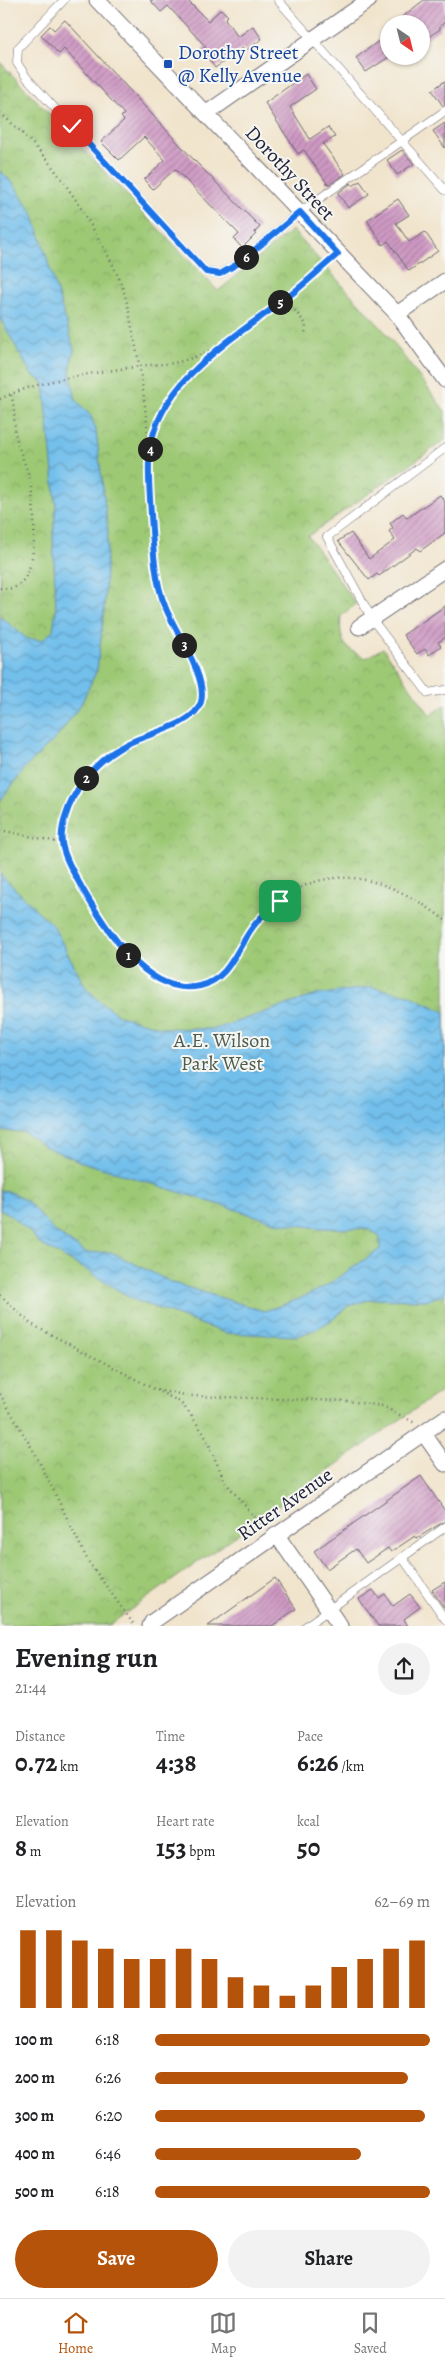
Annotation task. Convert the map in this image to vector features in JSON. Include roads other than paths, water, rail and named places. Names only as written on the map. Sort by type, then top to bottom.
[{"type":"street","name":"Dorothy Street","points":[[97,0],[207,113],[338,254],[398,314],[445,380]]},
{"type":"street","points":[[207,113],[368,0]]},
{"type":"street","points":[[398,314],[445,281]]},
{"type":"street","points":[[366,623],[445,569]]},
{"type":"street","name":"Ritter Avenue","points":[[150,1626],[152,1622],[445,1418]]},
{"type":"street","points":[[424,1434],[445,1464]]},
{"type":"street","points":[[274,1536],[340,1626]]},
{"type":"lane","points":[[64,0],[18,48],[16,63],[27,78],[206,272],[220,274],[239,263],[300,212],[445,111]]},
{"type":"lane","points":[[278,0],[445,190]]},
{"type":"lane","points":[[445,448],[327,537],[366,623],[428,693],[445,690]]},
{"type":"lane","points":[[306,1626],[445,1526]]},
{"type":"lane","points":[[402,1557],[445,1619]]},
{"type":"water","points":[[0,171],[13,183],[34,215],[74,349],[70,372],[76,400],[91,416],[96,430],[108,531],[104,612],[97,670],[81,704],[58,736],[27,766],[0,801],[0,616],[27,639],[43,640],[53,630],[56,610],[53,537],[56,505],[44,383],[31,374],[0,318]]},
{"type":"water","points":[[0,874],[54,927],[85,986],[98,1000],[120,1016],[164,1028],[215,1029],[316,995],[372,987],[409,995],[445,1012],[445,1295],[426,1300],[371,1299],[348,1306],[332,1320],[316,1329],[297,1336],[225,1333],[132,1299],[87,1270],[40,1244],[31,1233],[7,1213],[0,1210],[1,1190],[13,1193],[29,1203],[54,1231],[86,1253],[111,1252],[173,1283],[264,1311],[297,1300],[326,1286],[380,1249],[380,1237],[369,1229],[319,1228],[275,1222],[79,1161],[44,1146],[24,1132],[0,1131]]},
{"type":"place","name":"Dorothy Street @ Kelly Avenue","points":[[168,64]]},
{"type":"park label","name":"A.E. Wilson Park West","points":[[222,1052]]}]
